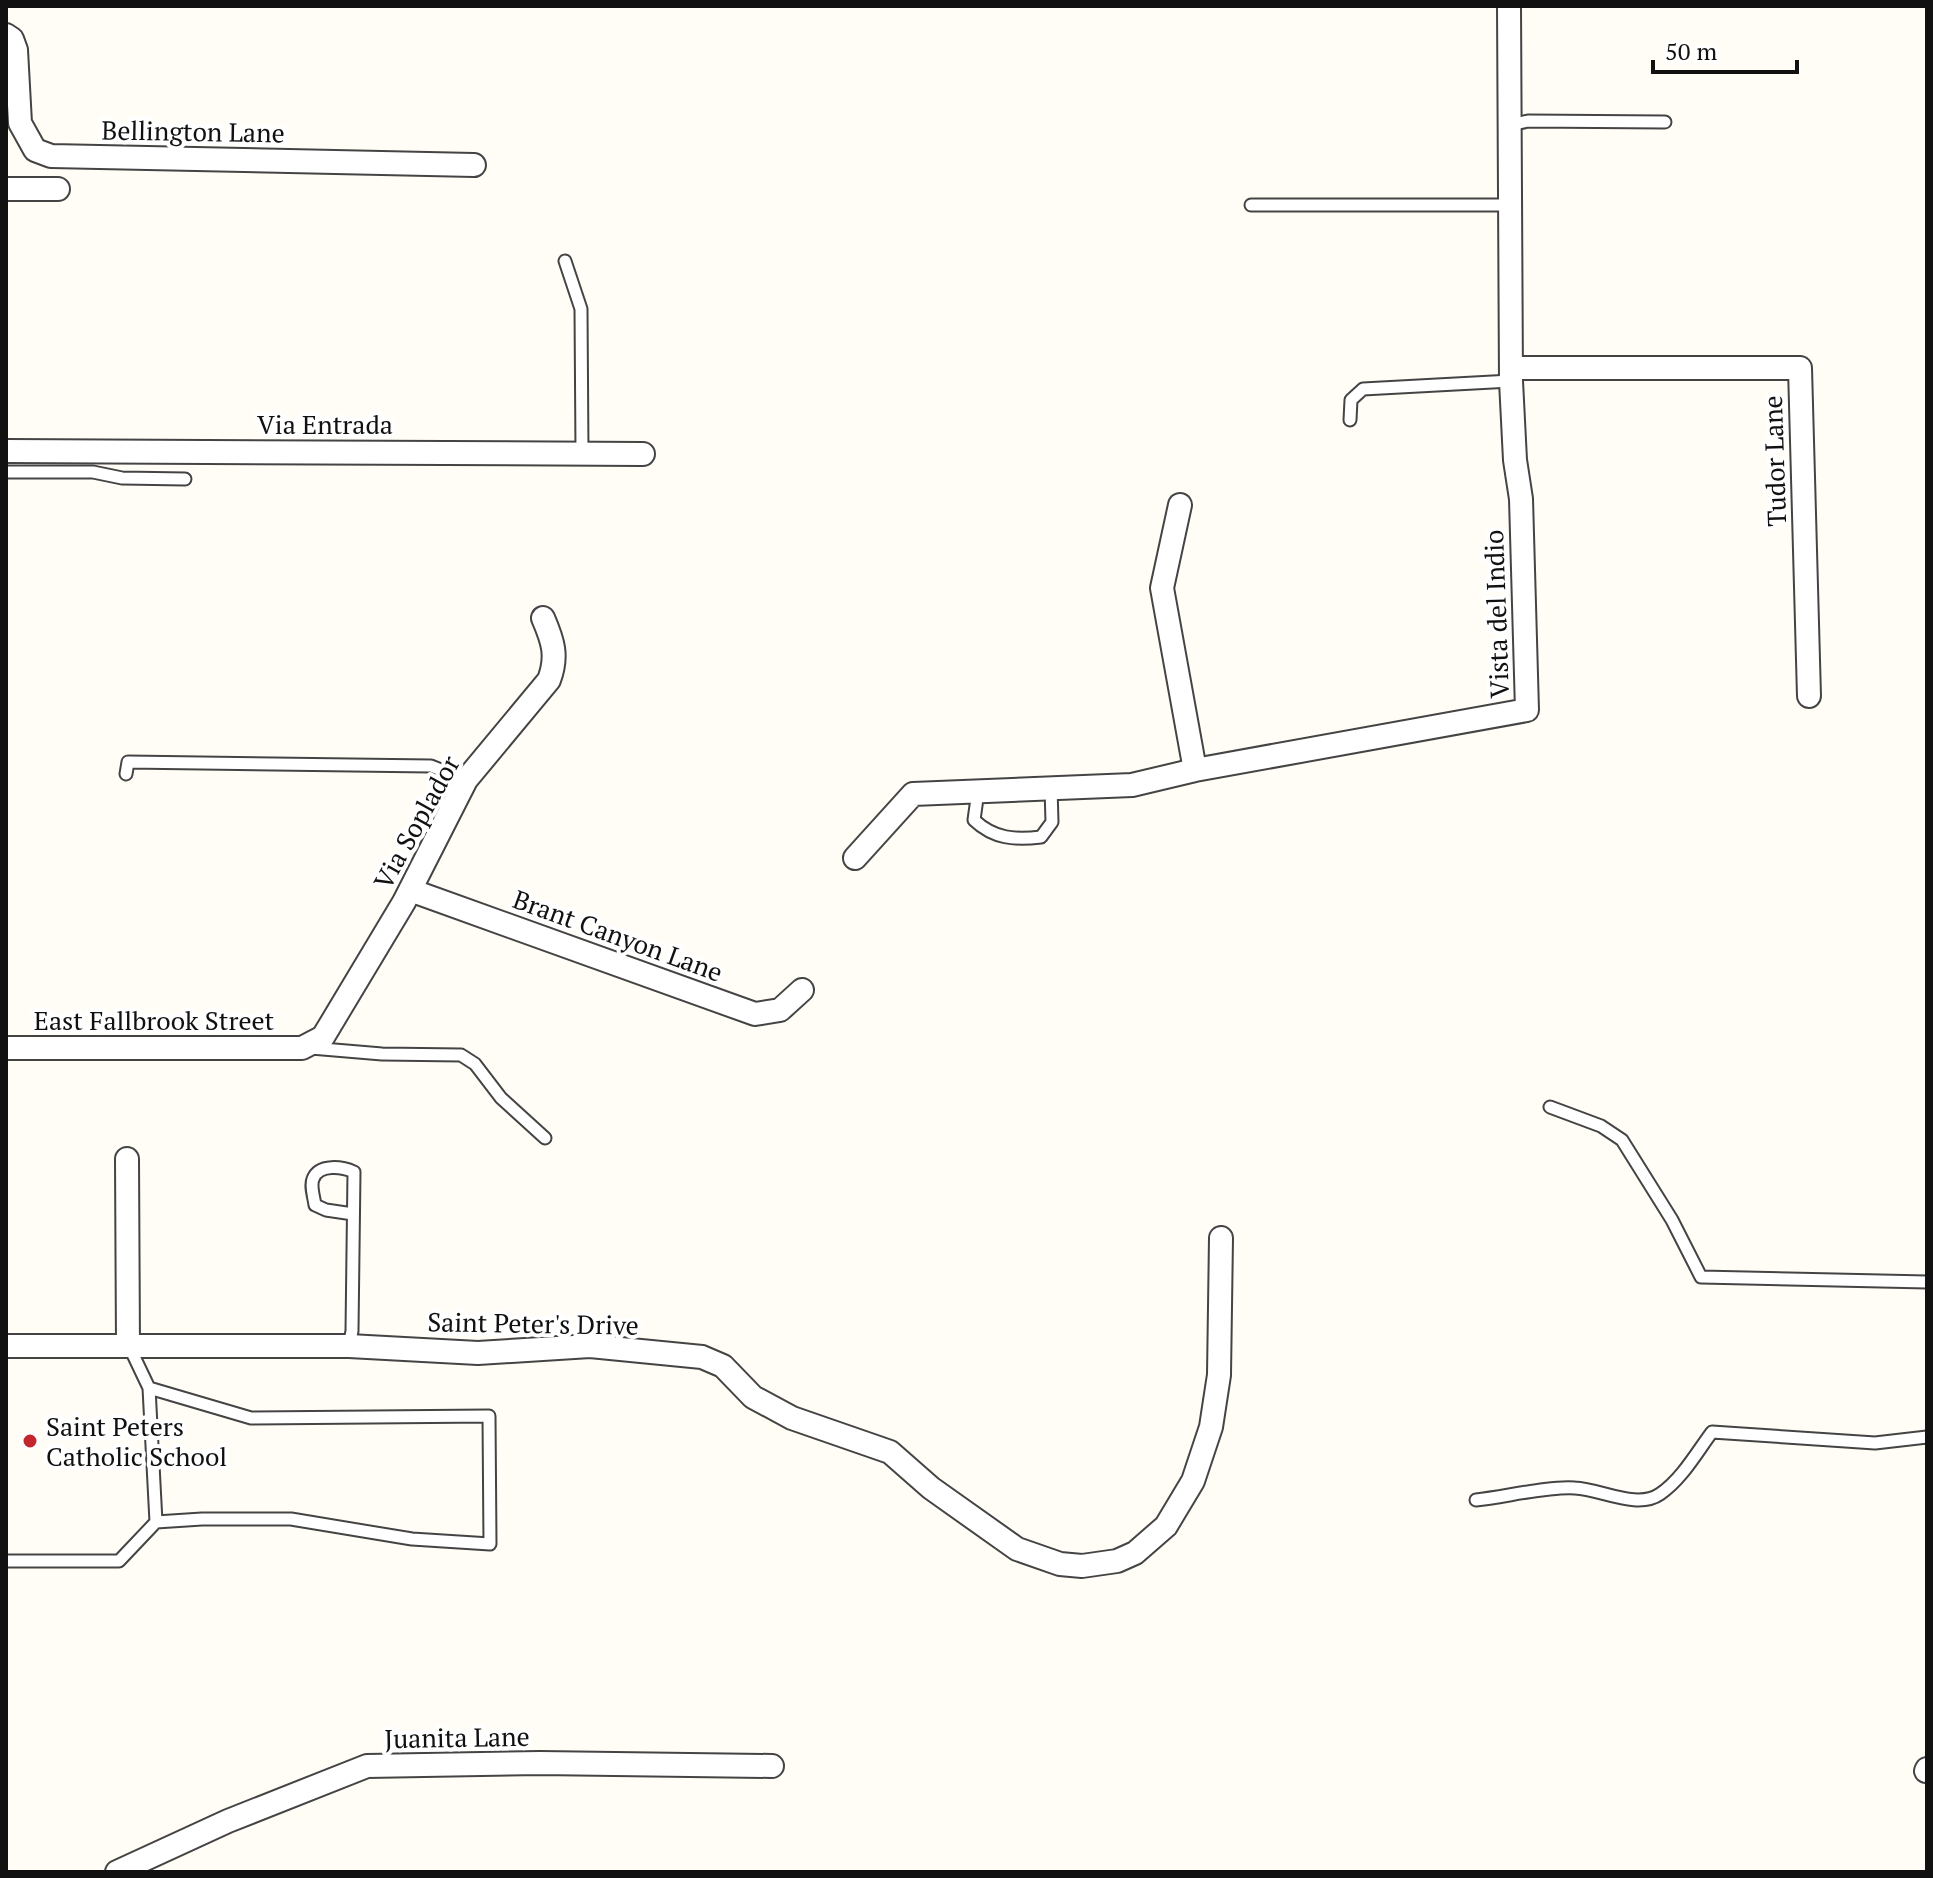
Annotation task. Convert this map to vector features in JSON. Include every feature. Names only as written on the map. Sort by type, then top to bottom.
[{"type":"street","name":"Vista del Indio","points":[[1195,770],[1527,710],[1521,499],[1515,460],[1511,374],[1509,6]]},
{"type":"street","name":"Bellington Lane","points":[[6,35],[12,39],[16,50],[20,123],[35,150],[51,156],[474,165]]},
{"type":"street","points":[[6,189],[58,189]]},
{"type":"street","name":"Tudor Lane","points":[[1511,374],[1800,368],[1809,696]]},
{"type":"street","name":"Via Entrada","points":[[6,451],[643,454]]},
{"type":"street","points":[[855,858],[913,794],[1132,785],[1195,770],[1162,588],[1180,505]]},
{"type":"street","name":"Via Soplador","points":[[302,1048],[323,1037],[410,890],[466,780],[549,680],[555,664],[555,647],[543,618]]},
{"type":"street","name":"Brant Canyon Lane","points":[[410,890],[755,1014],[780,1010],[802,990]]},
{"type":"street","name":"East Fallbrook Street","points":[[6,1048],[302,1048]]},
{"type":"street","points":[[127,1159],[128,1346]]},
{"type":"street","name":"Saint Peter's Drive","points":[[6,1346],[349,1346],[478,1353],[590,1346],[702,1357],[723,1366],[753,1397],[792,1418],[890,1452],[931,1488],[1017,1549],[1060,1564],[1082,1566],[1117,1561],[1135,1553],[1166,1526],[1193,1481],[1211,1427],[1219,1375],[1221,1238]]},
{"type":"street","name":"Juanita Lane","points":[[117,1872],[228,1821],[367,1766],[540,1763],[772,1766]]},
{"type":"lane","points":[[1511,125],[1528,121],[1665,122]]},
{"type":"lane","points":[[1251,205],[1511,205]]},
{"type":"lane","points":[[565,261],[581,309],[582,453]]},
{"type":"lane","points":[[1350,420],[1351,400],[1363,389],[1511,374]]},
{"type":"lane","points":[[6,472],[93,472],[122,478],[185,479]]},
{"type":"lane","points":[[126,774],[128,762],[431,766],[466,780]]},
{"type":"lane","points":[[978,791],[974,820],[985,830],[1015,840],[1041,837],[1052,822],[1051,788]]},
{"type":"lane","points":[[302,1048],[382,1054],[461,1055],[475,1064],[501,1098],[545,1138]]},
{"type":"lane","points":[[1550,1107],[1601,1126],[1622,1140],[1672,1220],[1701,1277],[1927,1282]]},
{"type":"lane","points":[[349,1346],[352,1331],[354,1172],[343,1167],[324,1169],[315,1174],[311,1182],[315,1205],[353,1214]]},
{"type":"lane","points":[[128,1346],[149,1388],[156,1522]]},
{"type":"lane","points":[[6,1561],[119,1561],[156,1522],[202,1519],[291,1519],[412,1539],[490,1544],[489,1416],[251,1418],[149,1388]]},
{"type":"lane","points":[[1476,1500],[1573,1487],[1634,1501],[1658,1496],[1680,1475],[1712,1432],[1875,1443],[1927,1437]]},
{"type":"place","name":"Saint Peters Catholic School","points":[[30,1441]]}]
